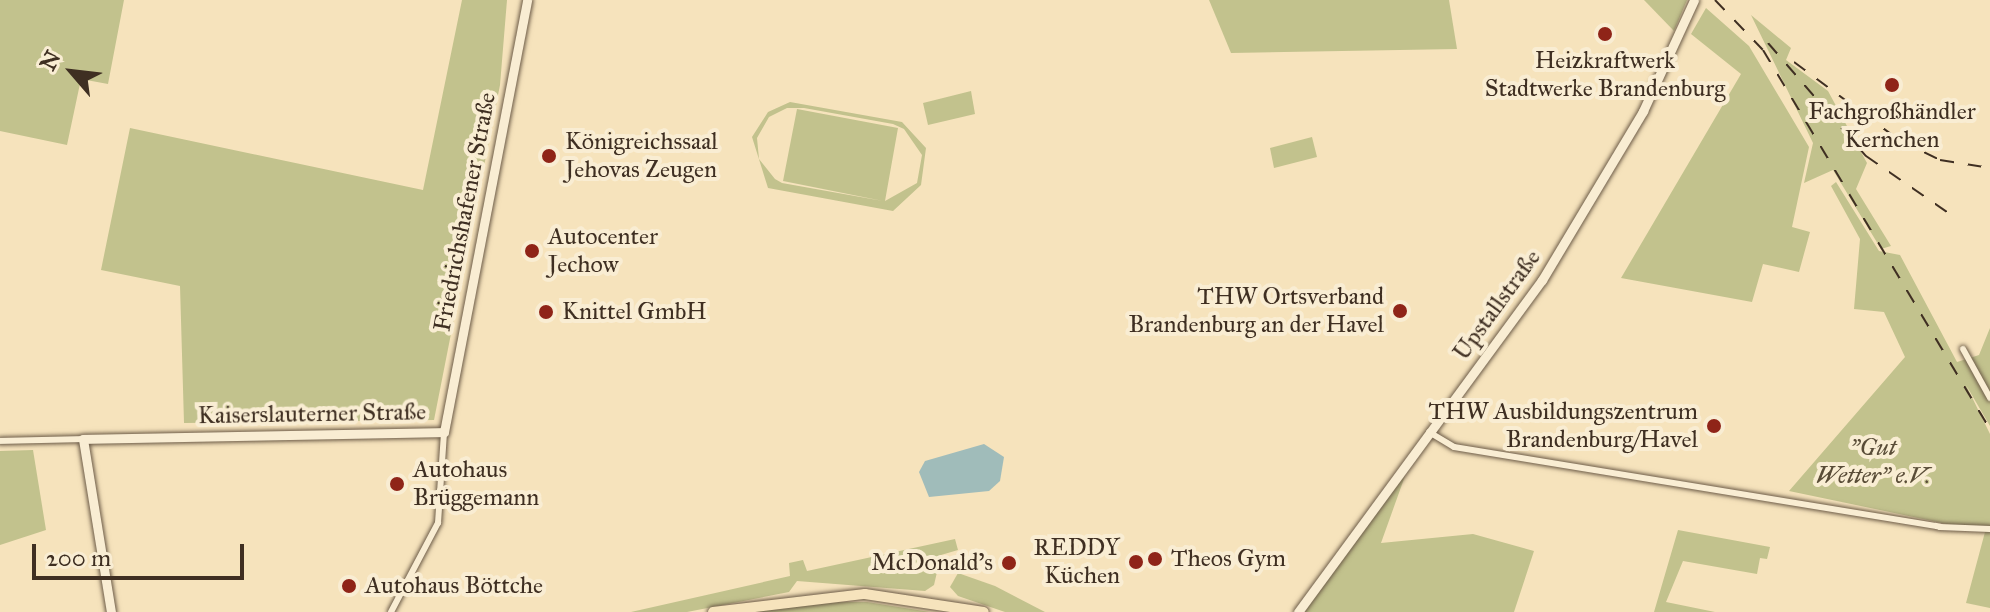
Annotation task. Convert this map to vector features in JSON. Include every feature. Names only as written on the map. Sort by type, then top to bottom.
[{"type":"main road","points":[[713,612],[865,594],[984,612]]},
{"type":"main road","points":[[939,605],[951,612]]},
{"type":"street","name":"Friedrichshafener Straße","points":[[444,432],[527,0]]},
{"type":"street","name":"Upstallstraße","points":[[1298,612],[1594,199],[1694,0]]},
{"type":"street","points":[[1963,349],[1990,398]]},
{"type":"street","name":"Kaiserslauterner Straße","points":[[83,439],[444,432],[438,523],[391,612]]},
{"type":"street","points":[[1429,432],[1454,447],[1940,527],[1990,529]]},
{"type":"street","points":[[0,441],[83,439],[111,612]]},
{"type":"green space","points":[[0,0],[124,0],[108,84],[81,79],[67,145],[0,131]]},
{"type":"green space","points":[[462,0],[507,0],[500,85],[434,420],[184,423],[180,286],[101,270],[130,128],[423,190]]},
{"type":"green space","points":[[1209,0],[1449,0],[1457,49],[1231,53]]},
{"type":"green space","points":[[1644,0],[1687,0],[1674,31]]},
{"type":"green space","points":[[1706,8],[1749,46],[1809,147],[1792,227],[1810,232],[1799,272],[1763,264],[1752,302],[1621,278],[1741,74],[1691,34]]},
{"type":"green space","points":[[1751,15],[1791,48],[1786,60],[1828,91],[1867,163],[1856,189],[1891,246],[1881,249],[1833,170],[1804,183],[1813,143]]},
{"type":"green space","points":[[971,91],[975,114],[928,125],[923,103]]},
{"type":"green space","points":[[790,102],[902,122],[926,148],[921,185],[893,211],[768,188],[752,137],[768,112]],"holes":[[[787,108],[804,108],[893,124],[904,129],[922,155],[917,183],[885,201],[898,128],[797,109],[783,181],[883,201],[782,183],[775,179],[759,159],[757,138],[769,117]]]},
{"type":"green space","points":[[1312,137],[1317,157],[1274,168],[1270,148]]},
{"type":"green space","name":"\"Gut Wetter\" e.V.","points":[[1836,182],[1879,251],[1900,255],[1957,362],[1979,355],[1990,328],[1990,426],[1966,385],[1990,434],[1990,608],[1966,603],[1985,532],[1789,491],[1905,357],[1884,312],[1854,309],[1860,239],[1831,186]]},
{"type":"green space","points":[[33,450],[46,530],[0,545],[0,451]]},
{"type":"green space","points":[[1405,476],[1381,543],[1473,534],[1534,551],[1514,612],[1305,612],[1350,542],[1356,543],[1355,535]]},
{"type":"green space","points":[[1678,530],[1770,547],[1767,559],[1760,558],[1757,574],[1683,561],[1666,602],[1715,612],[1654,612]]},
{"type":"green space","points":[[955,539],[958,550],[941,555],[934,585],[925,591],[797,581],[789,592],[687,612],[631,612],[790,576],[789,563],[803,560],[807,571]]},
{"type":"green space","points":[[958,573],[995,586],[1045,612],[1005,612],[958,596],[950,587]]},
{"type":"green space","points":[[808,602],[867,602],[930,612],[744,612]]},
{"type":"water","points":[[984,444],[1004,457],[1000,481],[989,491],[929,497],[919,472],[925,461]]},
{"type":"railway","points":[[1715,0],[1763,50],[1990,430]]},
{"type":"railway","points":[[1768,43],[1866,156],[1957,219]]},
{"type":"railway","points":[[1794,62],[1899,140],[1940,160],[1990,168]]},
{"type":"place","name":"Heizkraftwerk Stadtwerke Brandenburg","points":[[1605,34]]},
{"type":"place","name":"Fachgroßhändler Kernchen","points":[[1892,85]]},
{"type":"place","name":"Königreichssaal Jehovas Zeugen","points":[[549,156]]},
{"type":"place","name":"Autocenter Jechow","points":[[532,251]]},
{"type":"place","name":"THW Ortsverband Brandenburg an der Havel","points":[[1400,311]]},
{"type":"place","name":"Knittel GmbH","points":[[546,312]]},
{"type":"place","name":"THW Ausbildungszentrum Brandenburg/Havel","points":[[1714,426]]},
{"type":"place","name":"Autohaus Brüggemann","points":[[397,484]]},
{"type":"place","name":"Theos Gym","points":[[1155,559]]},
{"type":"place","name":"REDDY Küchen","points":[[1136,562]]},
{"type":"place","name":"McDonald's","points":[[1009,563]]},
{"type":"place","name":"Autohaus Böttche","points":[[349,586]]}]
